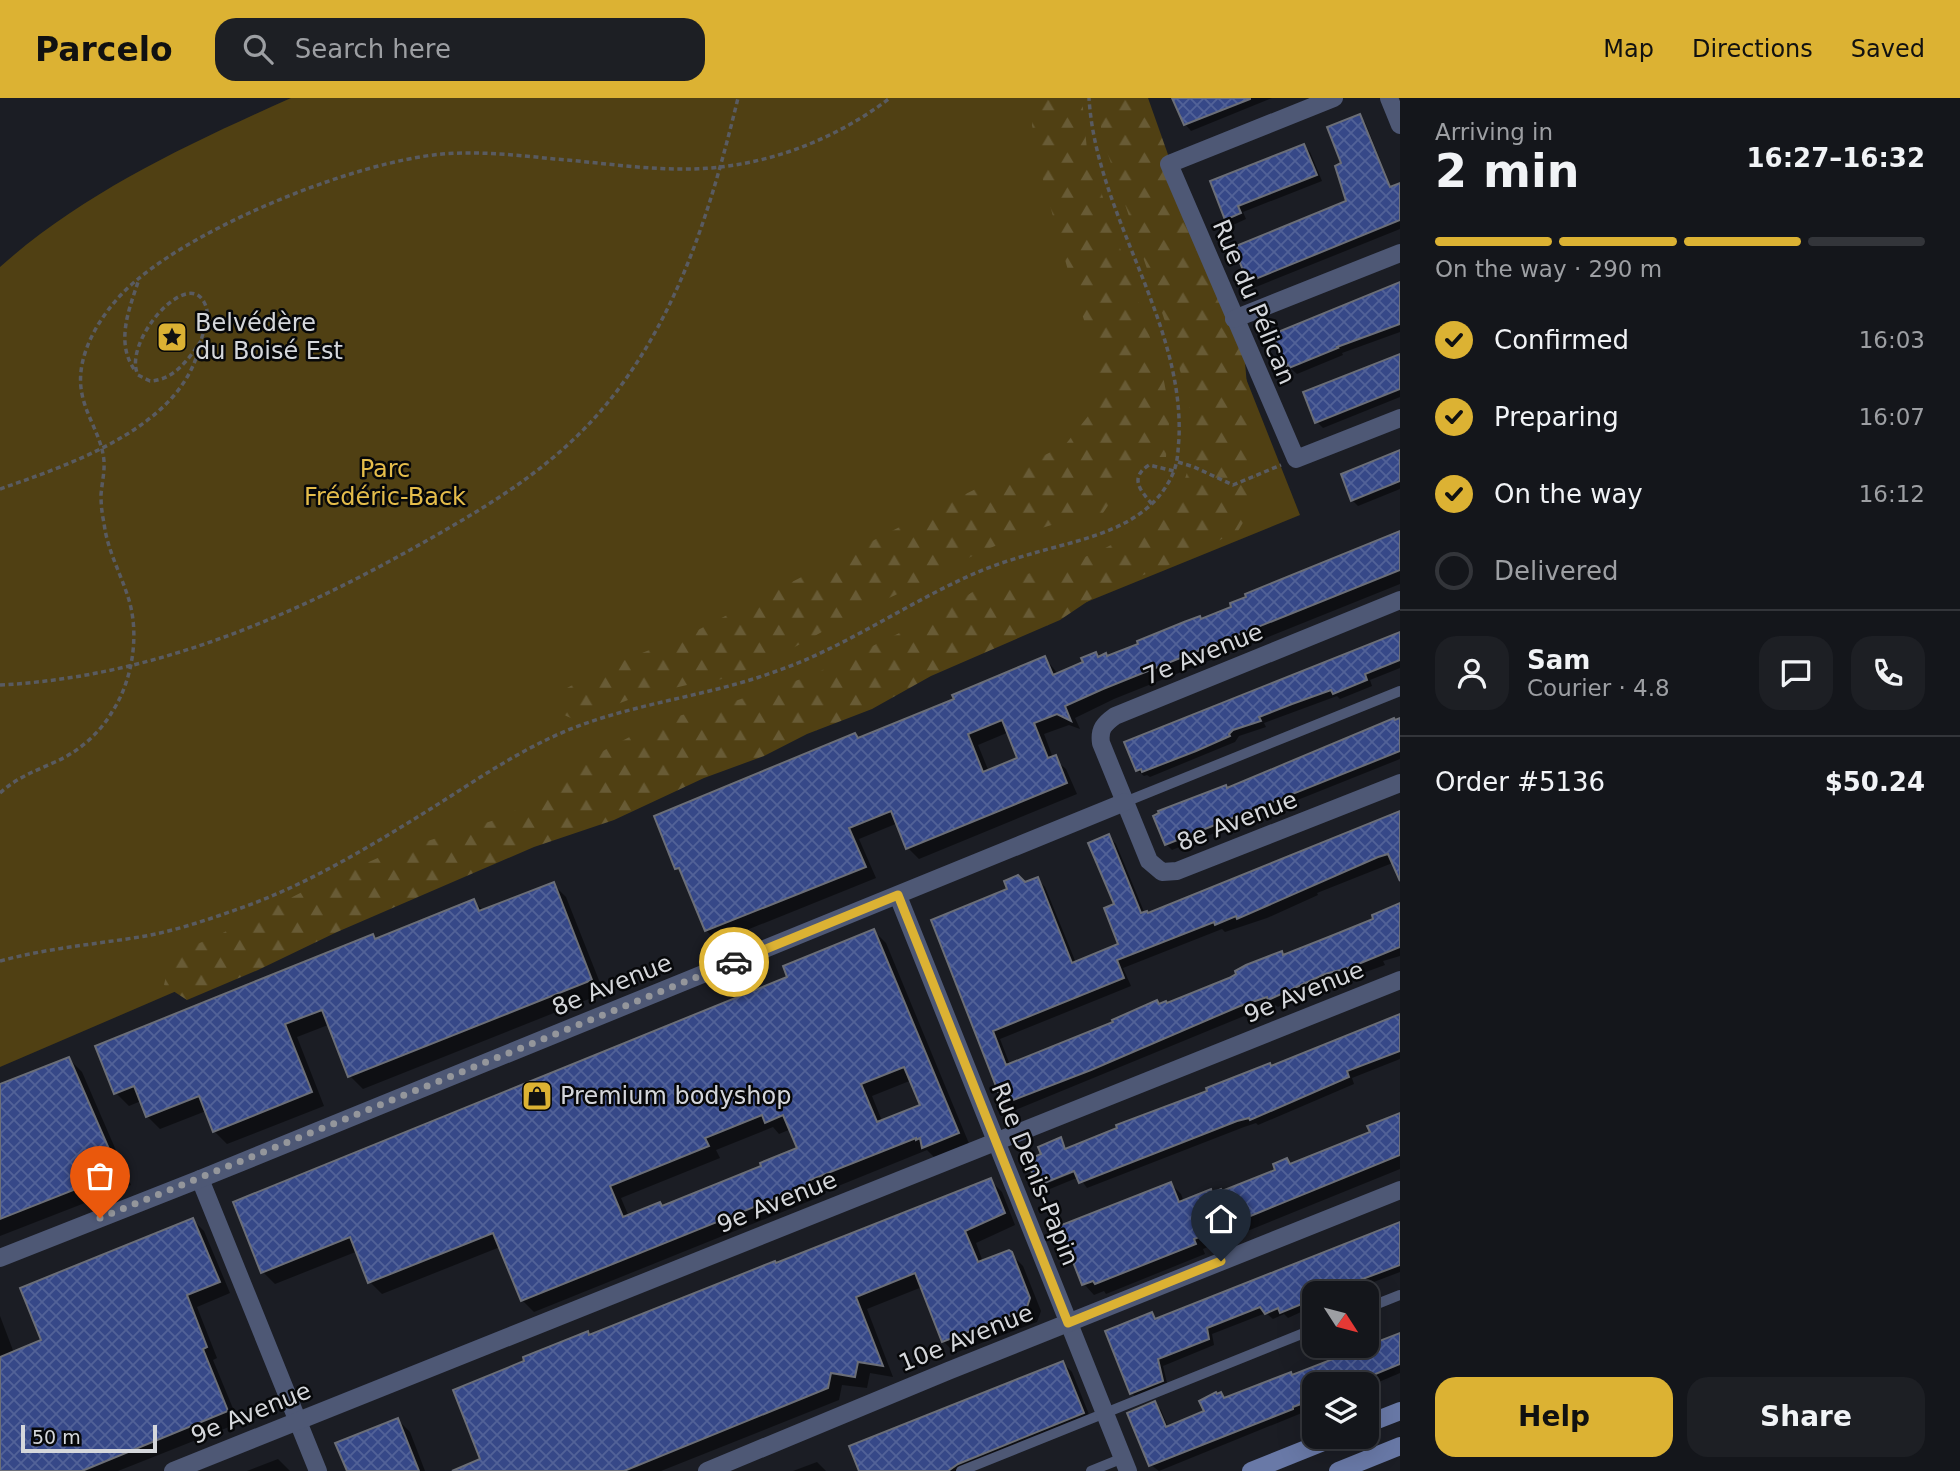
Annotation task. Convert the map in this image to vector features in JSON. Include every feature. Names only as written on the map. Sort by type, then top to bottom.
[{"type":"main road","points":[[1379,1419],[1400,1411]]},
{"type":"main road","points":[[1338,1471],[1400,1446]]},
{"type":"main road","points":[[1251,1471],[1306,1449]]},
{"type":"street","name":"Rue du Pélican","points":[[1296,459],[1169,164],[1334,98]]},
{"type":"street","points":[[1389,98],[1400,125]]},
{"type":"street","points":[[1234,319],[1400,253]]},
{"type":"street","points":[[1296,459],[1400,418]]},
{"type":"street","name":"7e Avenue","points":[[1125,802],[1101,743],[1101,728],[1107,721],[1400,600]]},
{"type":"street","name":"8e Avenue","points":[[0,1258],[1125,802],[1149,861],[1162,872],[1169,873],[1400,783]]},
{"type":"street","name":"Rue Denis-Papin","points":[[898,895],[1126,1465]]},
{"type":"street","name":"9e Avenue","points":[[173,1471],[1400,979]]},
{"type":"street","points":[[200,1179],[318,1471]]},
{"type":"street","name":"10e Avenue","points":[[707,1471],[1400,1189]]},
{"type":"lane","points":[[1125,802],[1400,691]]},
{"type":"lane","points":[[1379,1303],[1400,1295]]},
{"type":"lane","points":[[961,1471],[1302,1334]]},
{"type":"lane","points":[[1091,1471],[1126,1465]]},
{"type":"path","points":[[0,685],[65,679],[131,665],[216,641],[306,605],[390,562],[461,521],[518,486],[549,463],[569,445],[624,382],[657,330],[686,270],[720,167],[738,98]]},
{"type":"path","points":[[0,793],[16,780],[66,756],[96,734],[118,702],[131,665],[132,614],[104,528],[101,496],[106,465],[82,395],[81,368],[106,314],[140,277],[180,250],[258,210],[339,179],[406,160],[442,154],[489,153],[662,168],[720,167],[764,160],[794,150],[850,124],[890,98]]},
{"type":"path","points":[[0,961],[48,949],[157,934],[242,908],[301,883],[357,853],[547,739],[605,716],[713,691],[792,666],[862,634],[968,576],[1009,560],[1112,529],[1144,512],[1165,489],[1174,471],[1177,462],[1179,412],[1170,366],[1150,299],[1096,152],[1089,98]]},
{"type":"path","points":[[140,277],[124,333],[128,357],[142,379],[150,382],[167,377],[184,364],[201,341]]},
{"type":"path","points":[[0,489],[102,447],[141,425],[171,398],[189,376],[199,352],[207,320],[205,303],[195,294],[177,298],[167,304],[149,324],[137,351],[136,371]]},
{"type":"path","points":[[1177,462],[1233,485],[1296,459]]},
{"type":"path","points":[[1152,504],[1138,488],[1136,481],[1139,475],[1149,465],[1174,471]]},
{"type":"green space","name":"Parc Frédéric-Back","points":[[291,98],[1135,98],[1300,515],[974,648],[0,1067],[0,267],[32,240],[102,193],[176,152]]},
{"type":"green space","points":[[1035,98],[1082,98],[1087,150],[1163,376],[1170,413],[1166,457],[1146,457],[1126,479],[1103,513],[1032,531],[980,552],[856,613],[793,648],[728,678],[636,697],[575,720],[562,714],[556,694],[600,670],[694,632],[1065,445],[1093,410],[1099,366],[1069,274],[1043,180],[1032,125]]},
{"type":"green space","points":[[1098,98],[1148,98],[1183,197],[1243,340],[1257,499],[1238,531],[1163,568],[1109,587],[1060,620],[931,676],[872,709],[807,734],[764,756],[704,778],[614,820],[534,847],[187,1000],[164,985],[171,954],[215,937],[308,889],[389,853],[498,819],[554,791],[599,753],[662,720],[726,704],[810,676],[939,614],[977,589],[1094,554],[1141,529],[1179,497],[1192,457],[1193,437],[1188,398],[1170,336],[1102,137]]},
{"type":"building","points":[[1172,98],[1250,98],[1250,99],[1184,125]]},
{"type":"building","points":[[1360,114],[1390,187],[1400,183],[1400,220],[1248,282],[1235,251],[1238,250],[1236,246],[1346,201],[1335,166],[1341,163],[1327,127]]},
{"type":"building","points":[[1304,144],[1317,175],[1238,206],[1241,213],[1225,220],[1210,181]]},
{"type":"building","points":[[1400,282],[1400,324],[1289,368],[1286,366],[1273,334]]},
{"type":"building","points":[[1400,354],[1400,389],[1315,423],[1303,392]]},
{"type":"building","points":[[1400,450],[1400,481],[1351,501],[1341,474]]},
{"type":"building","points":[[1400,531],[1400,570],[1065,706],[1071,721],[1057,714],[1034,723],[1048,758],[1056,755],[1067,783],[906,849],[891,811],[849,828],[866,867],[705,931],[679,868],[675,869],[654,816],[855,733],[858,738],[954,699],[952,695],[1045,656],[1053,675],[1083,662],[1081,658],[1096,652],[1098,657],[1106,653],[1107,656],[1184,622],[1200,616],[1201,619],[1231,607],[1230,603],[1246,597],[1245,594]],"holes":[[[1002,720],[1017,758],[983,772],[968,734]]]},
{"type":"building","points":[[1400,632],[1400,660],[1365,674],[1367,680],[1333,694],[1331,690],[1259,717],[1261,721],[1233,730],[1230,736],[1196,751],[1142,772],[1141,769],[1136,771],[1124,742]]},
{"type":"building","points":[[1394,718],[1400,718],[1400,751],[1165,845],[1153,816],[1159,813],[1158,811],[1226,785],[1227,788]]},
{"type":"building","points":[[1400,811],[1400,881],[1388,854],[1378,857],[1237,919],[1236,916],[1215,925],[1214,922],[1117,960],[1124,978],[993,1031],[1006,1065],[1113,1022],[1112,1020],[1157,1000],[1159,1004],[1166,1001],[1167,1003],[1229,978],[1246,965],[1282,951],[1283,955],[1373,919],[1372,915],[1400,903],[1400,947],[1351,967],[1325,974],[1268,1000],[1267,997],[1240,1006],[1091,1070],[1003,1104],[931,920],[1007,889],[1004,881],[1018,875],[1025,882],[1038,877],[1072,963],[1118,944],[1104,908],[1114,904],[1088,843],[1109,834],[1141,913],[1148,913]]},
{"type":"building","points":[[554,882],[592,980],[348,1077],[322,1010],[285,1024],[312,1092],[213,1132],[199,1096],[146,1117],[134,1086],[114,1094],[95,1046],[373,934],[375,939],[474,899],[479,911]]},
{"type":"building","points":[[874,929],[959,1133],[922,1148],[920,1138],[916,1138],[810,1180],[811,1184],[521,1301],[493,1233],[368,1283],[350,1237],[261,1273],[233,1202],[787,977],[783,966]],"holes":[[[904,1067],[920,1105],[877,1122],[861,1084]],[[762,1115],[765,1123],[783,1115],[797,1148],[760,1163],[761,1166],[662,1206],[660,1202],[623,1217],[610,1186],[709,1146],[705,1138]]]},
{"type":"building","points":[[1400,1014],[1400,1051],[1347,1071],[1349,1077],[1250,1120],[1237,1121],[1079,1183],[1074,1171],[1037,1186],[1027,1160],[1041,1154],[1038,1147],[1061,1137],[1065,1149],[1117,1128],[1116,1125],[1207,1091],[1206,1088],[1270,1063],[1271,1066]]},
{"type":"building","points":[[69,1057],[119,1172],[0,1219],[0,1084]]},
{"type":"building","points":[[1400,1113],[1400,1155],[1194,1239],[1196,1244],[1095,1284],[1093,1281],[1082,1285],[1059,1226],[1171,1182],[1179,1202],[1211,1189],[1212,1193],[1221,1189],[1222,1191],[1275,1170],[1273,1164],[1287,1158],[1290,1164],[1370,1132],[1367,1126]]},
{"type":"building","points":[[991,1178],[1005,1213],[965,1231],[978,1262],[1009,1250],[1012,1252],[1030,1298],[1026,1310],[942,1342],[915,1273],[856,1297],[883,1366],[858,1362],[855,1377],[831,1373],[828,1388],[624,1471],[452,1471],[480,1459],[453,1390],[524,1361],[523,1357],[588,1331],[589,1335]]},
{"type":"building","points":[[193,1218],[220,1282],[187,1295],[207,1347],[203,1349],[228,1411],[82,1471],[0,1471],[0,1357],[41,1340],[20,1288]]},
{"type":"building","points":[[1400,1222],[1400,1265],[1357,1281],[1302,1281],[1302,1304],[1280,1313],[1278,1308],[1265,1314],[1260,1307],[1207,1328],[1209,1339],[1158,1359],[1163,1381],[1130,1394],[1105,1331],[1152,1312],[1155,1319]]},
{"type":"building","points":[[1400,1333],[1400,1364],[1379,1373],[1302,1372],[1302,1404],[1149,1466],[1127,1413],[1155,1401],[1166,1427],[1204,1411],[1199,1401],[1216,1392],[1221,1392],[1224,1398],[1336,1358],[1379,1358],[1379,1341]]},
{"type":"building","points":[[1063,1361],[1084,1413],[958,1464],[948,1471],[859,1471],[849,1446]]},
{"type":"building","points":[[398,1418],[419,1471],[347,1471],[335,1443]]},
{"type":"way so far","points":[[100,1218],[734,962]]},
{"type":"place","name":"Belvédère du Boisé Est","points":[[172,337]]},
{"type":"place","name":"Premium bodyshop","points":[[537,1096]]},
{"type":"route","points":[[734,962],[898,895],[1068,1323],[1221,1261]]}]
